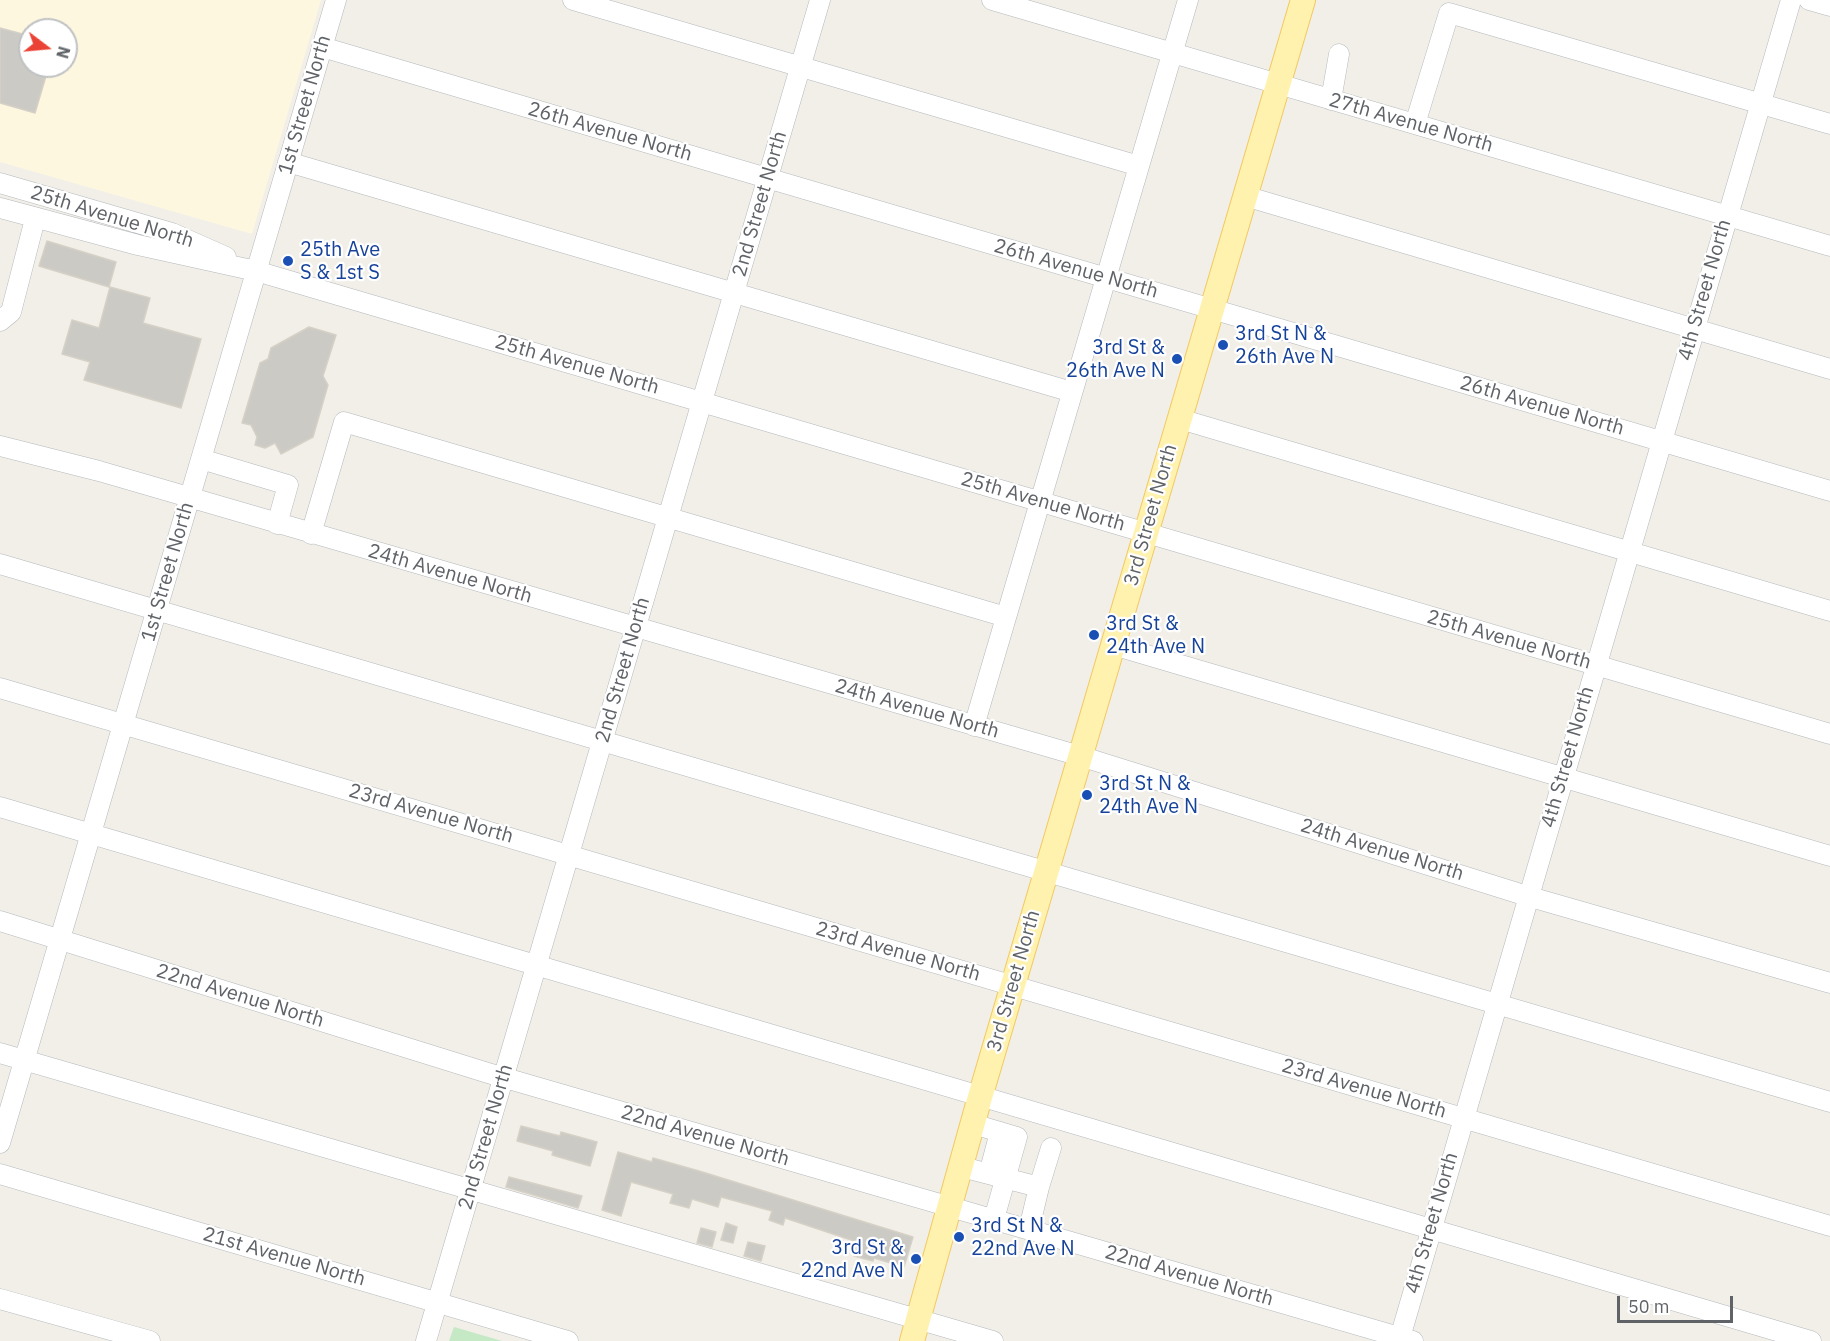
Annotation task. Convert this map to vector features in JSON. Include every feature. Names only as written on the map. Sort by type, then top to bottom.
[{"type":"main road","name":"3rd Street North","points":[[915,1330],[980,1097],[1302,0]]},
{"type":"street","name":"1st Street North","points":[[0,1143],[336,0]]},
{"type":"street","points":[[573,0],[1138,166]]},
{"type":"street","name":"2nd Street North","points":[[426,1341],[820,0]]},
{"type":"street","name":"27th Avenue North","points":[[992,0],[1830,246]]},
{"type":"street","points":[[974,726],[1188,0]]},
{"type":"street","name":"4th Street North","points":[[1404,1340],[1429,1229],[1791,0]]},
{"type":"street","points":[[1809,0],[1830,6]]},
{"type":"street","points":[[1415,124],[1449,13],[1830,124]]},
{"type":"street","name":"26th Avenue North","points":[[322,47],[1830,491]]},
{"type":"street","points":[[1331,100],[1339,54]]},
{"type":"street","points":[[288,162],[1072,392]]},
{"type":"street","name":"25th Avenue North","points":[[0,183],[172,233],[256,271]]},
{"type":"street","points":[[1245,196],[1830,369]]},
{"type":"street","name":"25th Avenue North","points":[[0,208],[35,219],[256,271],[1830,734]]},
{"type":"street","points":[[0,321],[11,312],[35,219]]},
{"type":"street","points":[[1179,419],[1830,611]]},
{"type":"street","points":[[311,534],[344,422],[1006,617]]},
{"type":"street","name":"24th Avenue North","points":[[0,446],[99,471],[635,629],[1080,756],[1527,896],[1830,983]]},
{"type":"street","points":[[201,459],[288,485],[277,524]]},
{"type":"street","points":[[0,564],[1830,1102]]},
{"type":"street","points":[[1113,645],[1830,856]]},
{"type":"street","name":"23rd Avenue North","points":[[0,688],[1830,1226]]},
{"type":"street","points":[[0,807],[1811,1341]]},
{"type":"street","name":"22nd Avenue North","points":[[0,921],[504,1077],[1404,1340]]},
{"type":"street","points":[[0,1053],[470,1191],[915,1330],[993,1341]]},
{"type":"street","points":[[973,1124],[1017,1137],[997,1176],[994,1219]]},
{"type":"street","points":[[1029,1229],[1051,1148]]},
{"type":"street","points":[[962,1167],[1039,1187]]},
{"type":"street","name":"21st Avenue North","points":[[0,1174],[568,1341]]},
{"type":"street","points":[[0,1299],[150,1341]]},
{"type":"shaded area","points":[[0,0],[321,0],[252,234],[0,162]]},
{"type":"green space","points":[[454,1327],[502,1341],[449,1341]]},
{"type":"building","points":[[0,28],[18,33],[18,78],[45,78],[35,113],[0,103]]},
{"type":"building","points":[[47,241],[116,262],[109,287],[39,266]]},
{"type":"building","points":[[110,287],[150,298],[143,323],[201,339],[181,408],[84,380],[90,362],[62,354],[72,320],[99,328]]},
{"type":"building","points":[[309,327],[336,335],[323,376],[328,385],[313,437],[281,454],[275,443],[265,448],[255,445],[257,437],[251,425],[242,423],[260,363],[268,359],[271,348]]},
{"type":"building","points":[[521,1126],[560,1136],[561,1132],[597,1142],[590,1166],[552,1155],[553,1151],[517,1141]]},
{"type":"building","points":[[618,1152],[652,1162],[653,1158],[699,1171],[913,1237],[904,1267],[874,1258],[873,1261],[854,1256],[857,1242],[785,1218],[783,1225],[769,1220],[772,1211],[721,1197],[718,1207],[692,1199],[689,1208],[670,1203],[673,1194],[631,1182],[621,1216],[602,1210]]},
{"type":"building","points":[[509,1177],[582,1196],[578,1208],[506,1187]]},
{"type":"building","points":[[726,1223],[737,1227],[733,1243],[721,1240]]},
{"type":"building","points":[[701,1228],[716,1232],[712,1247],[697,1243]]},
{"type":"building","points":[[748,1242],[765,1246],[761,1261],[744,1256]]},
{"type":"place","name":"25th Ave S & 1st S","points":[[288,261]]},
{"type":"place","name":"3rd St N & 26th Ave N","points":[[1223,345]]},
{"type":"place","name":"3rd St & 26th Ave N","points":[[1177,359]]},
{"type":"place","name":"3rd St & 24th Ave N","points":[[1094,635]]},
{"type":"place","name":"3rd St N & 24th Ave N","points":[[1087,795]]},
{"type":"place","name":"3rd St N & 22nd Ave N","points":[[959,1237]]},
{"type":"place","name":"3rd St & 22nd Ave N","points":[[916,1259]]}]
